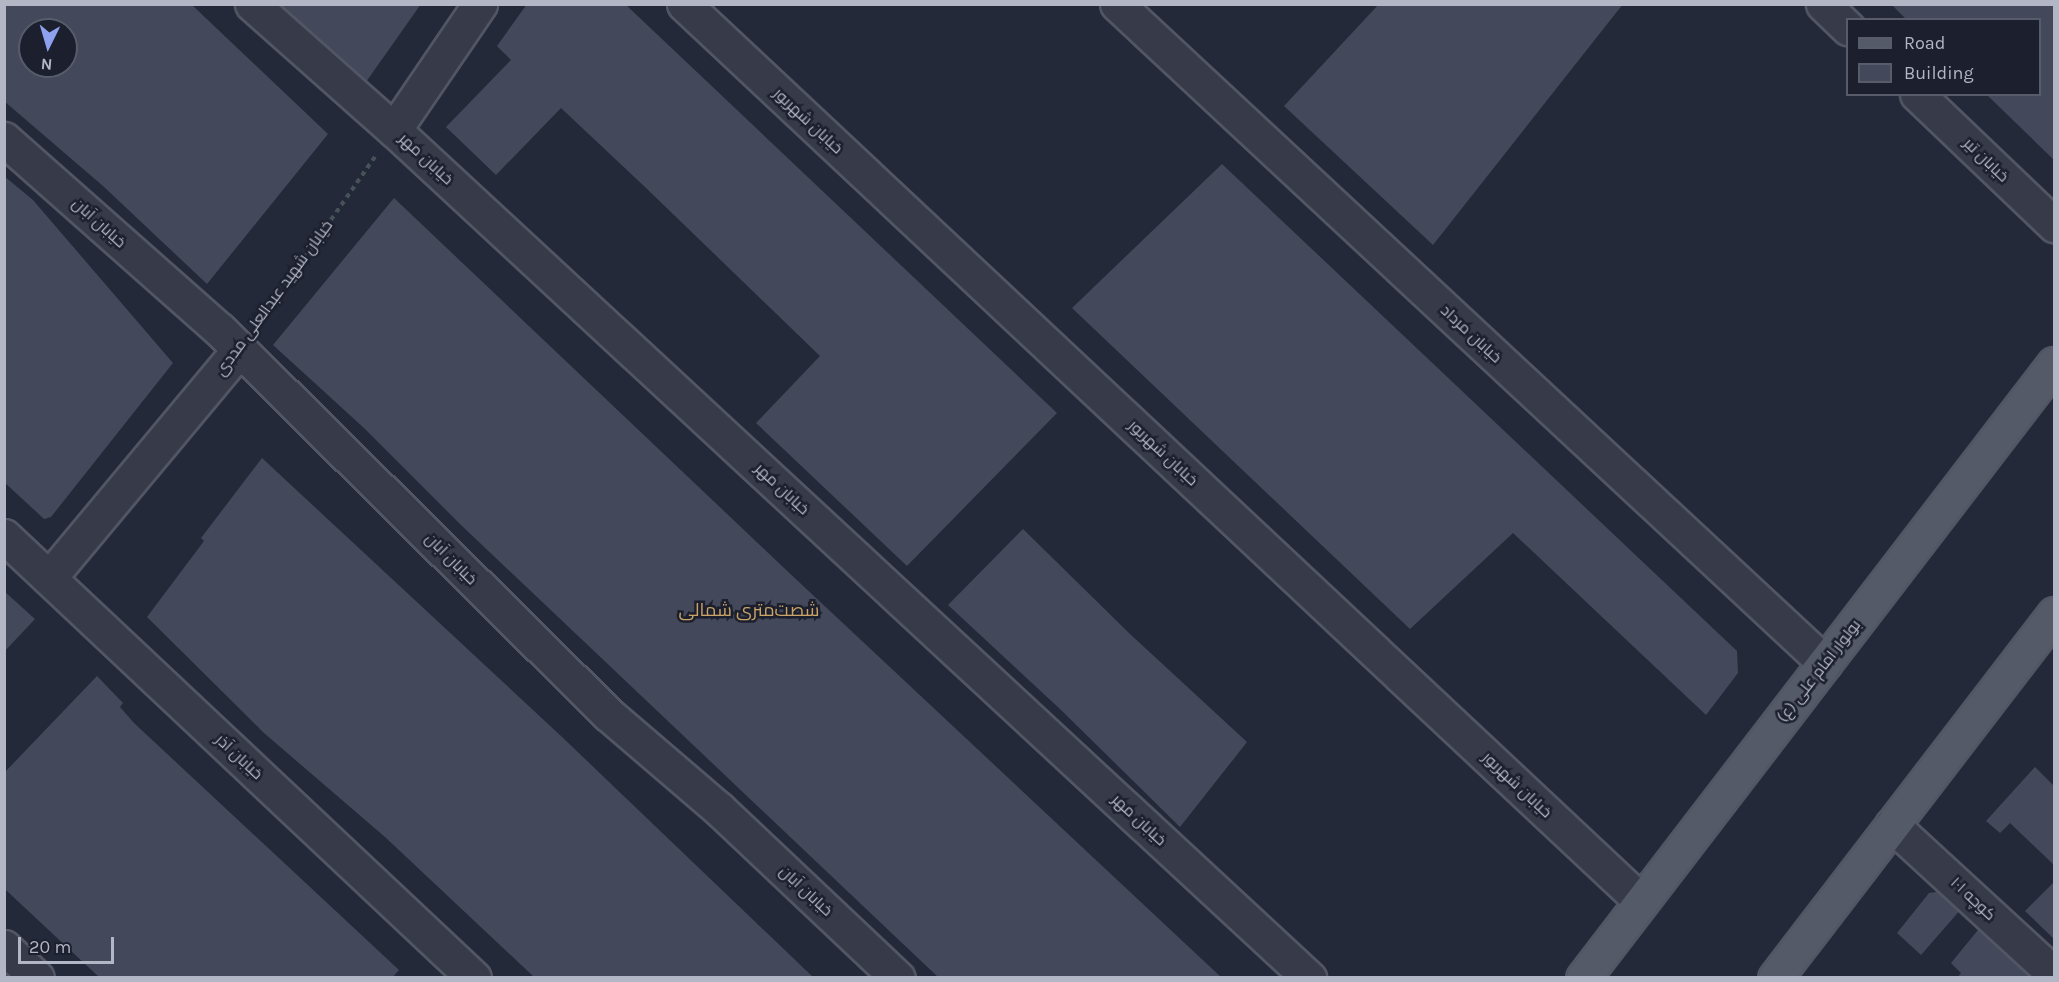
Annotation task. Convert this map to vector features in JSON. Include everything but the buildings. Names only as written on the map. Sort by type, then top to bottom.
[{"type":"main road","name":"بولوار امام علی (ع)","points":[[1583,978],[2055,364]]},
{"type":"main road","points":[[1775,978],[2055,614]]},
{"type":"street","name":"خیابان مهر","points":[[252,4],[394,130],[1309,978]]},
{"type":"street","points":[[394,130],[480,4]]},
{"type":"street","name":"خیابان شهریور","points":[[684,4],[1641,901]]},
{"type":"street","name":"خیابان مرداد","points":[[1117,4],[1825,663]]},
{"type":"street","points":[[1822,4],[1846,26]]},
{"type":"street","name":"خیابان تیر","points":[[1919,96],[2055,225]]},
{"type":"street","name":"خیابان آبان","points":[[4,139],[239,350],[608,714],[719,809],[898,978]]},
{"type":"street","name":"خیابان شهید عبدالعلی مددی","points":[[49,578],[239,350]]},
{"type":"street","name":"خیابان آذر","points":[[4,536],[474,978]]},
{"type":"street","name":"کوچه ۱۰۱","points":[[1892,825],[2055,974]]},
{"type":"street","points":[[4,947],[37,978]]},
{"type":"path","name":"خیابان شهید عبدالعلی مددی","points":[[239,350],[394,130]]},
{"type":"district","name":"شصت‌متری شمالی","points":[[749,610]]}]
